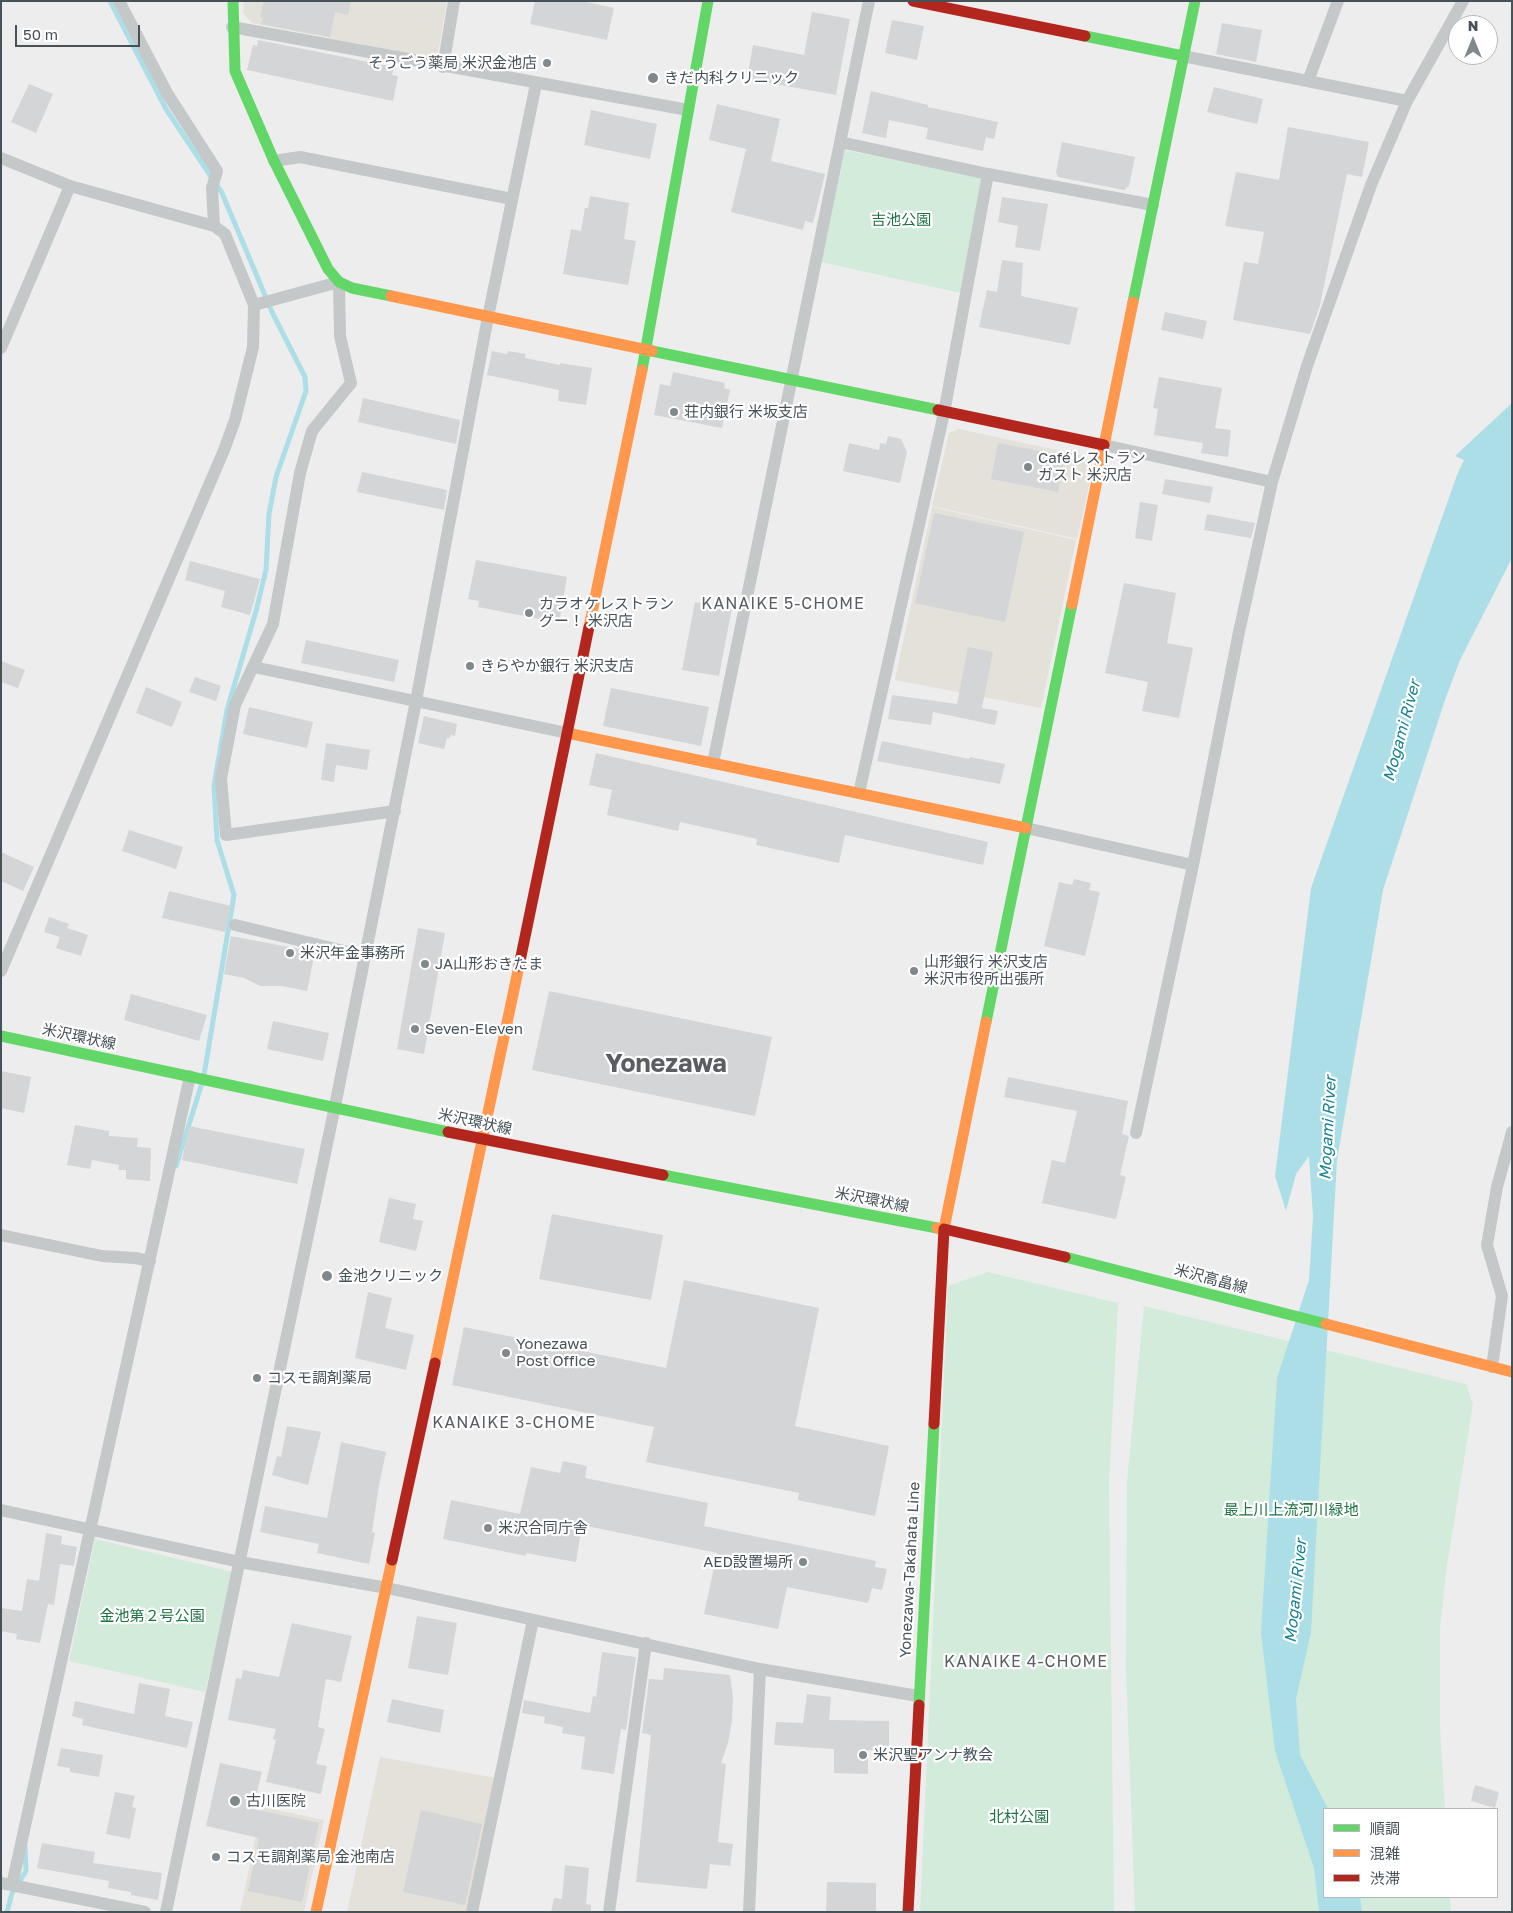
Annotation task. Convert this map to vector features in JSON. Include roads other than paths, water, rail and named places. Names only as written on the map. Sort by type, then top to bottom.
[{"type":"street","points":[[119,1],[167,93],[217,172],[212,188],[214,226]]},
{"type":"street","points":[[233,1],[232,27],[235,71],[274,161],[328,269],[339,282],[352,288],[1104,445],[1272,482]]},
{"type":"street","points":[[443,67],[454,1]]},
{"type":"street","points":[[316,1912],[483,1140],[646,349],[708,1]]},
{"type":"street","points":[[714,763],[869,1]]},
{"type":"street","points":[[913,1],[1407,101]]},
{"type":"street","name":"Yonezawa-Takahata Line","points":[[908,1912],[944,1229],[1195,1]]},
{"type":"street","points":[[1308,81],[1338,1]]},
{"type":"street","points":[[1136,1133],[1193,865],[1237,642],[1272,482],[1310,357],[1371,185],[1407,101],[1463,1]]},
{"type":"street","points":[[232,27],[536,84],[688,110]]},
{"type":"street","points":[[166,1912],[366,956],[488,317],[536,84]]},
{"type":"street","points":[[840,142],[988,174],[1153,205]]},
{"type":"street","points":[[274,161],[300,157],[512,199]]},
{"type":"street","points":[[1,158],[70,186],[214,226],[225,234],[254,305],[253,348],[235,420],[224,450],[1,971]]},
{"type":"street","points":[[858,792],[944,413],[988,174]]},
{"type":"street","points":[[1,348],[70,186]]},
{"type":"street","points":[[254,305],[339,282]]},
{"type":"street","points":[[339,282],[340,336],[350,383],[312,431],[300,473],[273,624],[235,705],[221,779],[226,835],[395,811]]},
{"type":"street","points":[[254,667],[858,792],[1193,865]]},
{"type":"street","points":[[235,925],[366,956]]},
{"type":"street","name":"米沢環状線","points":[[1,1036],[335,1106],[483,1140],[944,1229]]},
{"type":"street","points":[[145,1912],[6,1884],[92,1529],[190,1076]]},
{"type":"street","points":[[1512,1132],[1497,1187],[1487,1245],[1502,1296],[1492,1367],[1512,1372]]},
{"type":"street","name":"米沢高畠線","points":[[944,1229],[1156,1280],[1492,1367]]},
{"type":"street","points":[[1,1235],[102,1256],[150,1261]]},
{"type":"street","points":[[1,1510],[240,1562],[387,1588],[760,1669],[918,1696]]},
{"type":"street","points":[[472,1912],[533,1620]]},
{"type":"street","points":[[610,1912],[646,1643]]},
{"type":"street","points":[[749,1912],[760,1669]]},
{"type":"water","name":"Mogami River","points":[[1512,403],[1512,558],[1460,660],[1445,700],[1383,890],[1337,1160],[1311,1632],[1296,1699],[1300,1755],[1327,1808],[1323,1808],[1323,1898],[1360,1898],[1362,1912],[1319,1912],[1314,1868],[1275,1751],[1261,1632],[1277,1378],[1309,1280],[1313,1216],[1309,1156],[1296,1174],[1286,1211],[1275,1176],[1311,888],[1457,475],[1464,460],[1455,456]]},
{"type":"waterway","points":[[110,1],[166,109],[222,193],[272,312],[305,377],[306,391],[276,477],[269,514],[266,570],[227,710],[214,786],[217,840],[234,895],[204,1075]]},
{"type":"waterway","points":[[176,1166],[202,1083]]},
{"type":"waterway","points":[[7,1912],[12,1893],[26,1871],[25,1847]]},
{"type":"place","name":"そうごう薬局 米沢金池店","points":[[547,63]]},
{"type":"place","name":"きだ内科クリニック","points":[[653,78]]},
{"type":"place","name":"荘内銀行 米坂支店","points":[[674,412]]},
{"type":"place","name":"Caféレストラン ガスト 米沢店","points":[[1028,467]]},
{"type":"place","name":"カラオケレストラン グー！ 米沢店","points":[[529,613]]},
{"type":"place","name":"きらやか銀行 米沢支店","points":[[470,666]]},
{"type":"place","name":"米沢年金事務所","points":[[290,953]]},
{"type":"place","name":"JA山形おきたま","points":[[425,964]]},
{"type":"place","name":"山形銀行 米沢支店 米沢市役所出張所","points":[[914,971]]},
{"type":"place","name":"Seven-Eleven","points":[[415,1029]]},
{"type":"place","name":"金池クリニック","points":[[327,1276]]},
{"type":"place","name":"Yonezawa Post Office","points":[[506,1353]]},
{"type":"place","name":"コスモ調剤薬局","points":[[257,1378]]},
{"type":"place","name":"米沢合同庁舎","points":[[488,1528]]},
{"type":"place","name":"AED設置場所","points":[[803,1562]]},
{"type":"place","name":"米沢聖アンナ教会","points":[[863,1755]]},
{"type":"place","name":"古川医院","points":[[235,1801]]},
{"type":"place","name":"コスモ調剤薬局 金池南店","points":[[216,1857]]},
{"type":"district","name":"KANAIKE 5-CHOME","points":[[783,604]]},
{"type":"district","name":"Yonezawa","points":[[666,1064]]},
{"type":"district","name":"KANAIKE 3-CHOME","points":[[514,1423]]},
{"type":"district","name":"KANAIKE 4-CHOME","points":[[1026,1662]]},
{"type":"park label","name":"吉池公園","points":[[901,220]]},
{"type":"park label","name":"最上川上流河川緑地","points":[[1291,1510]]},
{"type":"park label","name":"金池第２号公園","points":[[152,1616]]},
{"type":"park label","name":"北村公園","points":[[1019,1817]]}]
